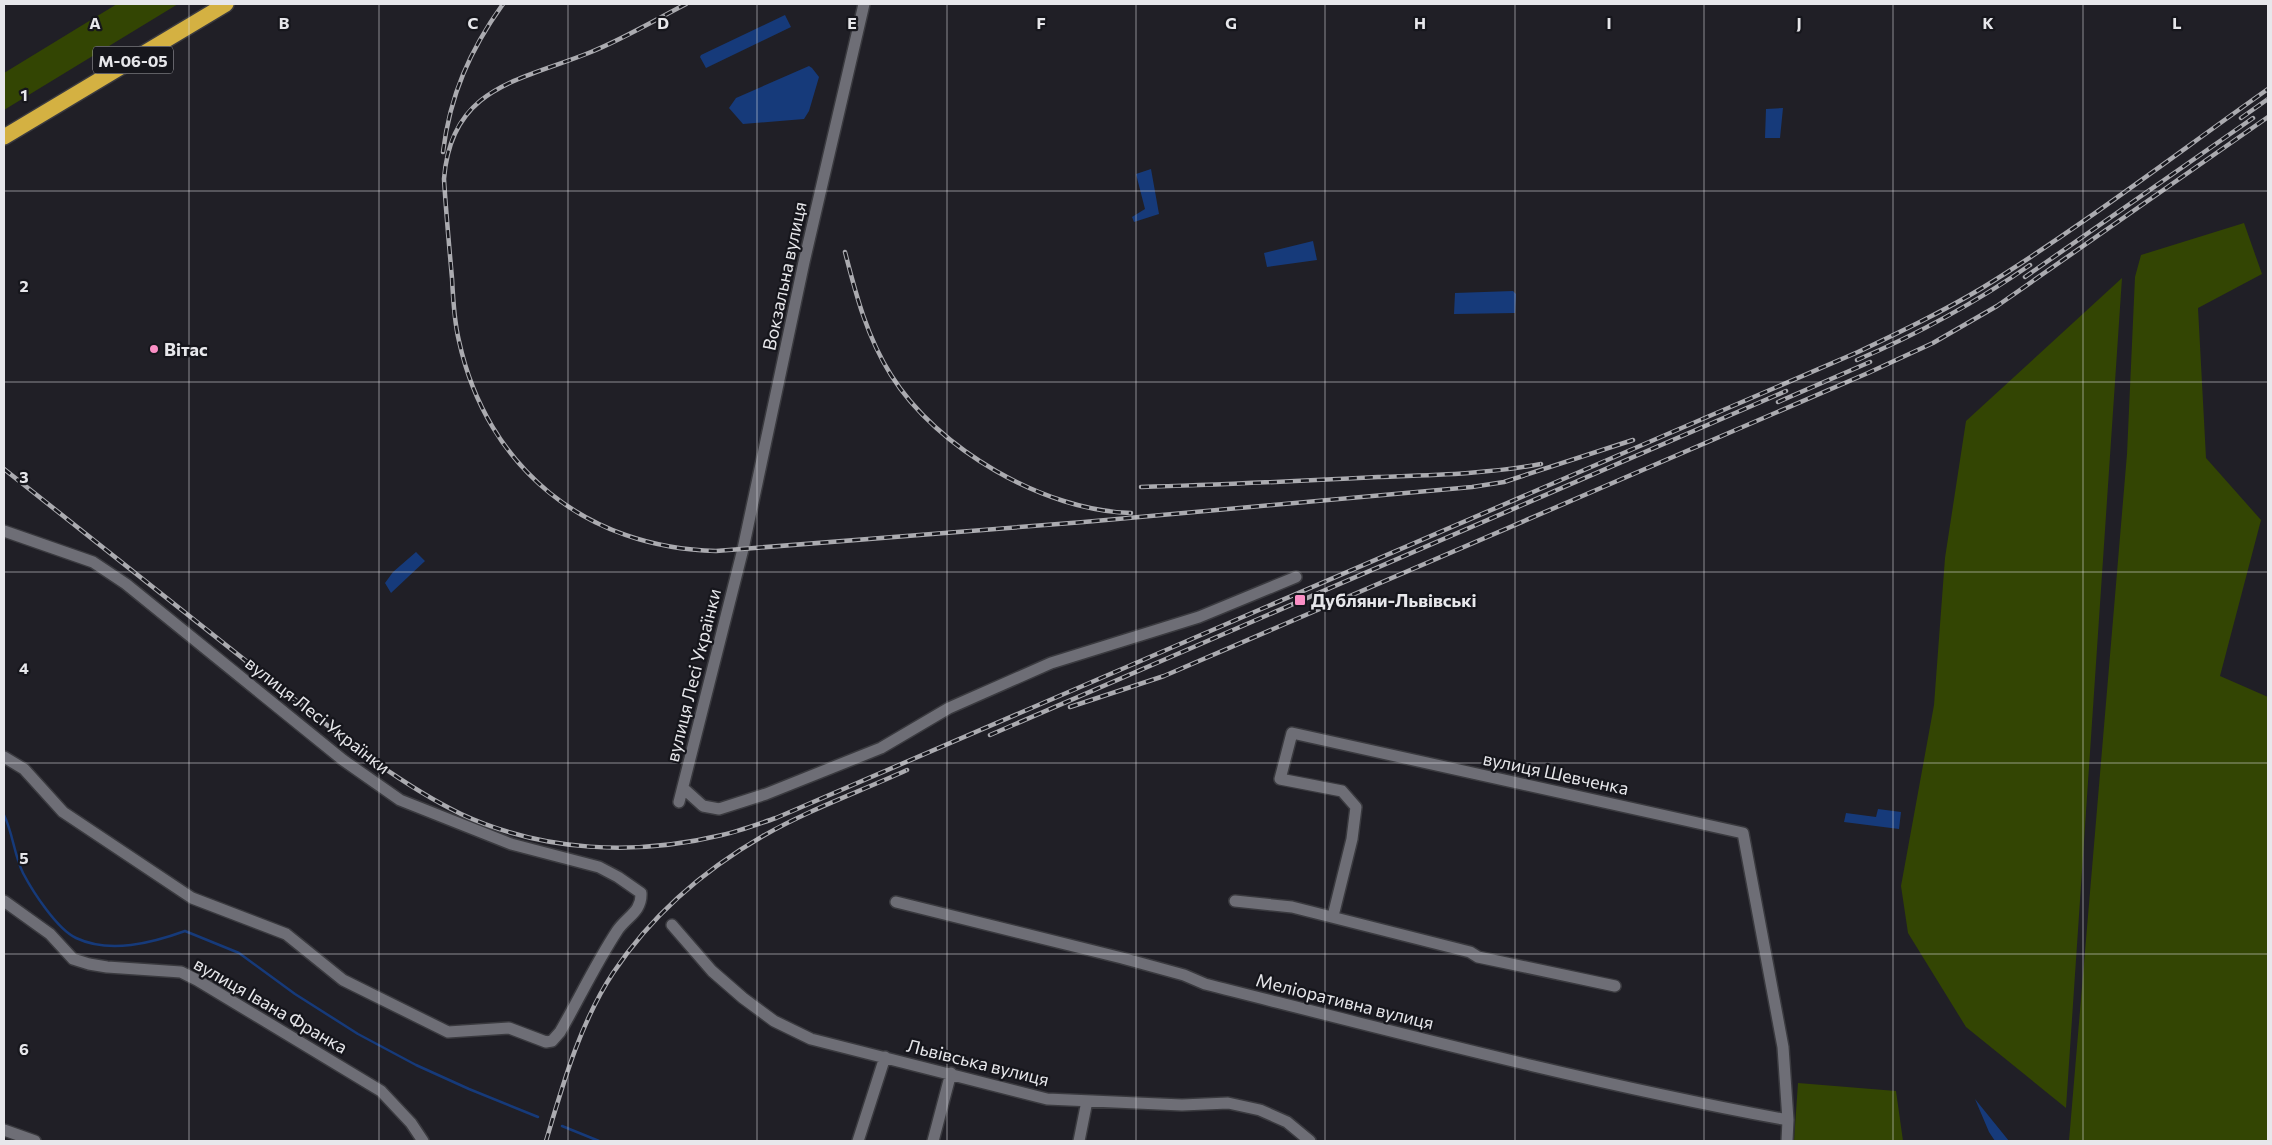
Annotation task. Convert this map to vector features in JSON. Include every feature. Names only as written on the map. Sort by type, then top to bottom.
[{"type":"highway","name":"М-06-05","points":[[4,137],[226,4]]},
{"type":"street","name":"Вокзальна вулиця","points":[[741,556],[804,262],[864,4]]},
{"type":"street","name":"вулиця Лесі Українки","points":[[4,531],[93,562],[126,584],[343,760],[400,800],[512,844],[599,866],[640,893],[641,902],[637,910],[618,929],[560,1032],[552,1040],[546,1042],[509,1028],[448,1032],[343,980],[286,934],[192,898],[63,812],[24,769],[4,757]]},
{"type":"street","name":"вулиця Лесі Українки","points":[[679,802],[741,556]]},
{"type":"street","points":[[683,788],[702,806],[719,809],[766,794],[881,748],[949,708],[1051,664],[1199,617],[1296,577]]},
{"type":"street","name":"вулиця Шевченка","points":[[1333,916],[1352,839],[1356,807],[1342,791],[1280,779],[1292,733],[1743,833],[1783,1047],[1788,1120],[1787,1141]]},
{"type":"street","name":"вулиця Івана Франка","points":[[4,901],[50,934],[73,959],[107,967],[181,972],[197,980],[381,1091],[411,1123],[423,1141]]},
{"type":"street","points":[[1236,901],[1292,907],[1333,916],[1470,952],[1478,956],[1615,986]]},
{"type":"street","name":"Меліоративна вулиця","points":[[896,902],[1122,958],[1184,975],[1211,985],[1532,1066],[1682,1100],[1788,1120]]},
{"type":"street","name":"Львівська вулиця","points":[[672,925],[712,971],[774,1021],[811,1039],[951,1073],[1030,1095],[1087,1101],[1182,1105],[1228,1102],[1260,1110],[1287,1122],[1310,1141]]},
{"type":"street","points":[[858,1141],[885,1057]]},
{"type":"street","points":[[933,1141],[951,1073]]},
{"type":"street","points":[[1079,1141],[1087,1101]]},
{"type":"street","points":[[4,1130],[35,1141]]},
{"type":"green space","points":[[117,4],[178,4],[4,110],[4,73]]},
{"type":"green space","points":[[2244,223],[2262,274],[2198,308],[2206,458],[2261,520],[2220,676],[2268,697],[2268,1141],[2069,1141],[2127,454],[2135,277],[2141,255]]},
{"type":"green space","points":[[2122,278],[2066,1108],[1966,1027],[1908,933],[1901,886],[1934,705],[1945,558],[1966,421]]},
{"type":"green space","points":[[1798,1083],[1896,1091],[1903,1141],[1794,1141]]},
{"type":"water","points":[[785,15],[791,27],[706,68],[700,57],[701,55]]},
{"type":"water","points":[[809,66],[819,77],[809,111],[804,119],[743,124],[729,108],[736,98]]},
{"type":"water","points":[[1783,108],[1780,138],[1765,138],[1766,109]]},
{"type":"water","points":[[1151,169],[1159,214],[1134,222],[1132,217],[1145,209],[1136,174]]},
{"type":"water","points":[[1313,241],[1317,260],[1267,267],[1264,253]]},
{"type":"water","points":[[1513,291],[1516,294],[1515,313],[1454,314],[1455,293]]},
{"type":"water","points":[[416,552],[425,561],[391,593],[385,583],[393,572]]},
{"type":"water","points":[[1878,809],[1901,812],[1899,829],[1844,822],[1846,813],[1876,817]]},
{"type":"water","points":[[1975,1099],[2009,1141],[1995,1141],[1989,1132]]},
{"type":"waterway","points":[[4,815],[10,829],[20,866],[27,881],[39,900],[61,927],[76,938],[89,943],[117,946],[145,943],[185,931],[239,953],[295,994],[358,1034],[416,1065],[538,1117]]},
{"type":"waterway","points":[[562,1126],[599,1141]]},
{"type":"railway","points":[[443,152],[451,111],[463,74],[471,56],[503,4]]},
{"type":"railway","points":[[686,4],[603,47],[515,80],[493,91],[475,106],[460,124],[449,148],[444,179],[454,310],[459,341],[473,387],[493,427],[519,463],[550,493],[585,517],[625,535],[669,546],[716,551],[1084,522],[1472,487],[1504,482],[1633,440]]},
{"type":"railway","points":[[4,469],[361,752],[435,800],[461,814],[492,827],[557,843],[623,848],[689,842],[729,833],[776,818],[1858,352],[1952,305],[2019,265],[2091,216],[2268,89]]},
{"type":"railway","points":[[2241,118],[2268,99]]},
{"type":"railway","points":[[1070,707],[1164,676],[1868,373],[1933,343],[1997,306],[2268,117]]},
{"type":"railway","points":[[2025,277],[2253,118]]},
{"type":"railway","points":[[845,252],[853,284],[875,346],[891,375],[911,402],[936,428],[964,451],[996,471],[1029,488],[1064,501],[1098,510],[1131,513]]},
{"type":"railway","points":[[1857,360],[1902,340],[1946,317],[2030,265]]},
{"type":"railway","points":[[1778,402],[1870,362]]},
{"type":"railway","points":[[990,735],[1786,391]]},
{"type":"railway","points":[[1141,487],[1460,473],[1501,470],[1541,464]]},
{"type":"railway","points":[[546,1141],[574,1054],[591,1012],[613,973],[644,932],[680,896],[741,849],[816,809],[907,770]]},
{"type":"place","name":"Вітас","points":[[154,349]]},
{"type":"place","name":"Дубляни-Львівські","points":[[1300,600]]}]
